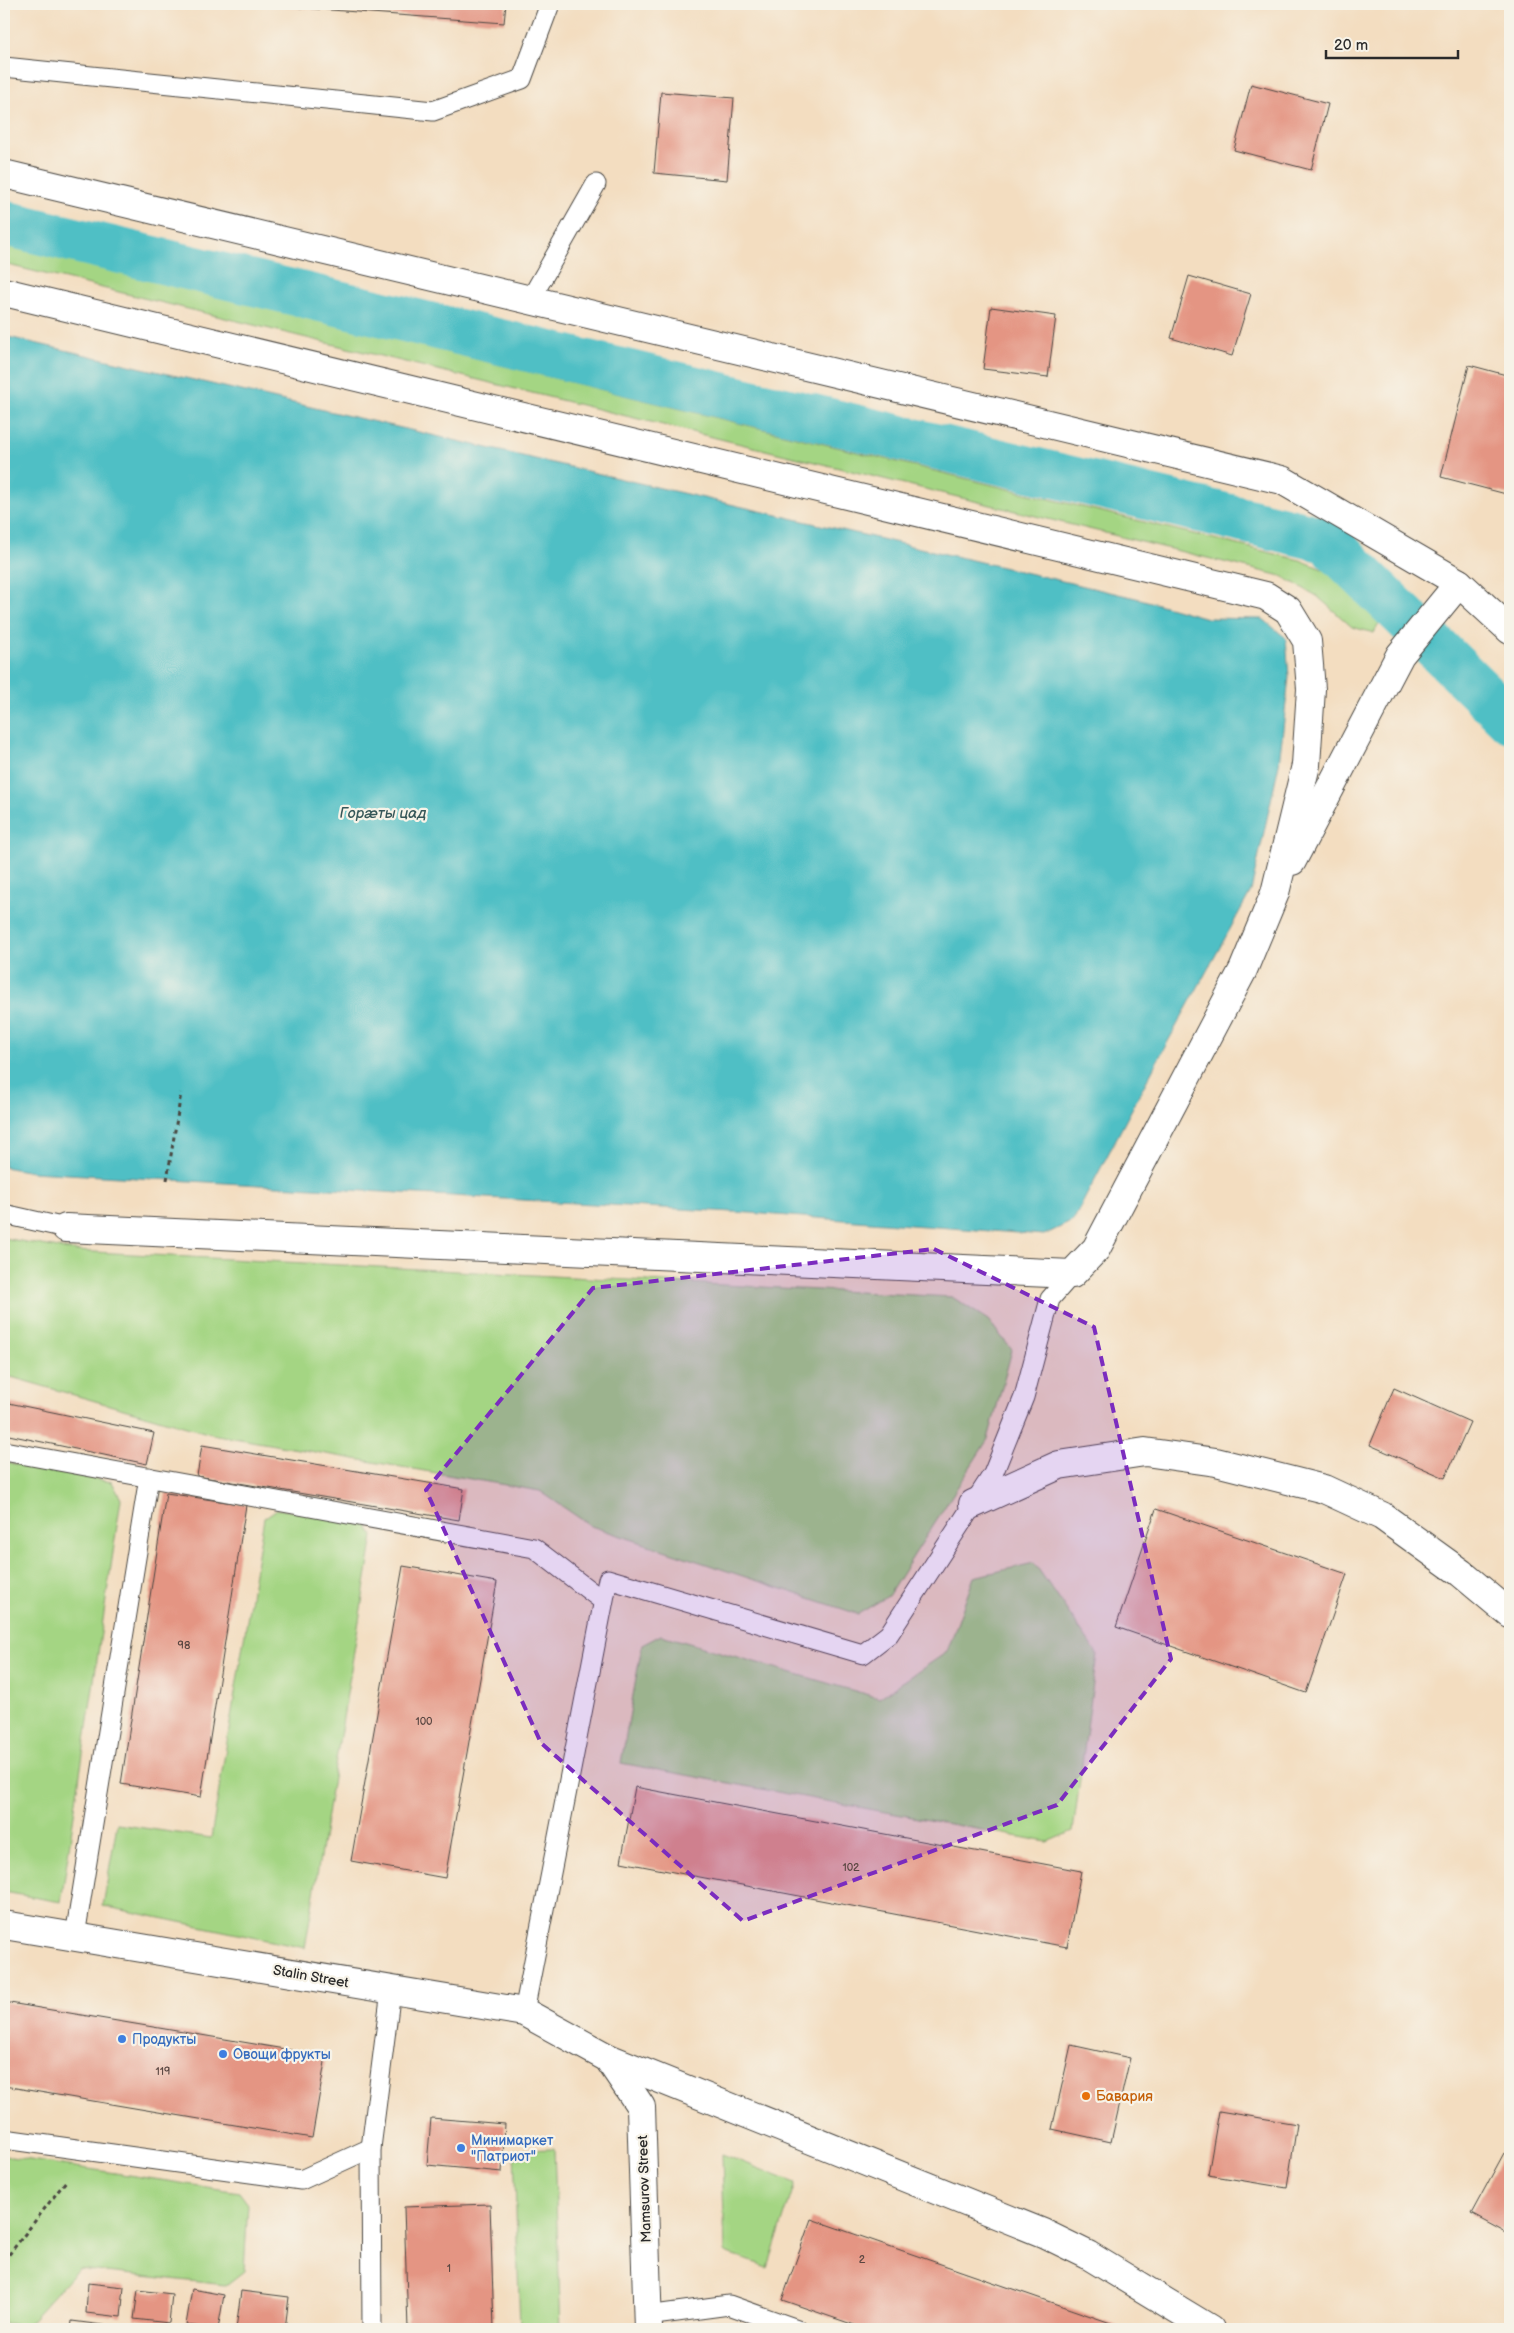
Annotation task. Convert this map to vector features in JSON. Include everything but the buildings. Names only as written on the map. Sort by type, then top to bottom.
[{"type":"street","points":[[4,174],[1282,480],[1459,583],[1510,630]]},
{"type":"street","points":[[4,292],[1266,596],[1288,610],[1307,641],[1311,689],[1306,765],[1275,893]]},
{"type":"street","points":[[66,1228],[1072,1274],[1096,1249],[1243,970],[1275,893],[1400,655],[1459,583]]},
{"type":"street","points":[[973,1504],[1058,1465],[1145,1452],[1216,1462],[1324,1489],[1382,1516],[1461,1573],[1510,1614]]},
{"type":"street","name":"Stalin Street","points":[[4,1925],[524,2012],[608,2058],[1043,2233],[1088,2256],[1210,2329]]},
{"type":"street","name":"Mamsurov Street","points":[[608,2058],[641,2107],[647,2322]]},
{"type":"lane","points":[[4,67],[433,111],[522,79],[550,4]]},
{"type":"lane","points":[[530,300],[596,184]]},
{"type":"lane","points":[[4,1214],[66,1228]]},
{"type":"lane","points":[[524,2012],[608,1579],[863,1654],[889,1634],[993,1474],[1024,1397],[1050,1299],[1072,1274]]},
{"type":"lane","points":[[4,1451],[534,1548],[603,1601]]},
{"type":"lane","points":[[75,1936],[148,1477]]},
{"type":"lane","points":[[372,2329],[371,2148],[391,1990]]},
{"type":"lane","points":[[4,2139],[301,2180],[371,2148]]},
{"type":"lane","points":[[647,2322],[729,2305],[797,2329]]},
{"type":"path","points":[[167,1180],[181,1093]]},
{"type":"path","points":[[4,2261],[89,2151]]},
{"type":"highlighted area","points":[[934,1249],[1094,1327],[1171,1659],[1057,1805],[743,1921],[541,1743],[426,1490],[593,1288]]},
{"type":"green space","points":[[4,244],[1300,560],[1337,575],[1382,618],[1374,633],[1352,627],[1317,596],[1281,576],[4,264]]},
{"type":"green space","points":[[4,1238],[75,1251],[952,1297],[988,1320],[1012,1350],[988,1439],[888,1596],[858,1614],[591,1526],[540,1491],[211,1434],[4,1375]]},
{"type":"green space","points":[[4,1462],[112,1482],[121,1499],[61,1902],[4,1892]]},
{"type":"green space","points":[[277,1509],[366,1523],[373,1536],[305,1948],[103,1906],[117,1824],[211,1838],[264,1518]]},
{"type":"green space","points":[[1034,1563],[1097,1654],[1073,1831],[1047,1842],[621,1763],[642,1645],[661,1635],[879,1698],[947,1652],[974,1577]]},
{"type":"green space","points":[[554,2149],[561,2329],[520,2329],[514,2150]]},
{"type":"green space","points":[[722,2154],[795,2183],[768,2267],[725,2253]]},
{"type":"green space","points":[[4,2156],[239,2192],[248,2204],[244,2271],[226,2285],[78,2269],[26,2326],[4,2323]]},
{"type":"water","name":"Горӕты цад","points":[[4,336],[1140,599],[1207,618],[1263,619],[1286,638],[1289,677],[1279,764],[1251,891],[1155,1065],[1073,1221],[1044,1235],[750,1213],[32,1172],[4,1167]]},
{"type":"waterway","points":[[4,223],[1326,540],[1510,720]]},
{"type":"place","name":"Продукты","points":[[122,2039]]},
{"type":"place","name":"Овощи фрукты","points":[[223,2054]]},
{"type":"place","name":"Бавария","points":[[1086,2096]]},
{"type":"place","name":"Минимаркет \"Патриот\"","points":[[461,2148]]}]
